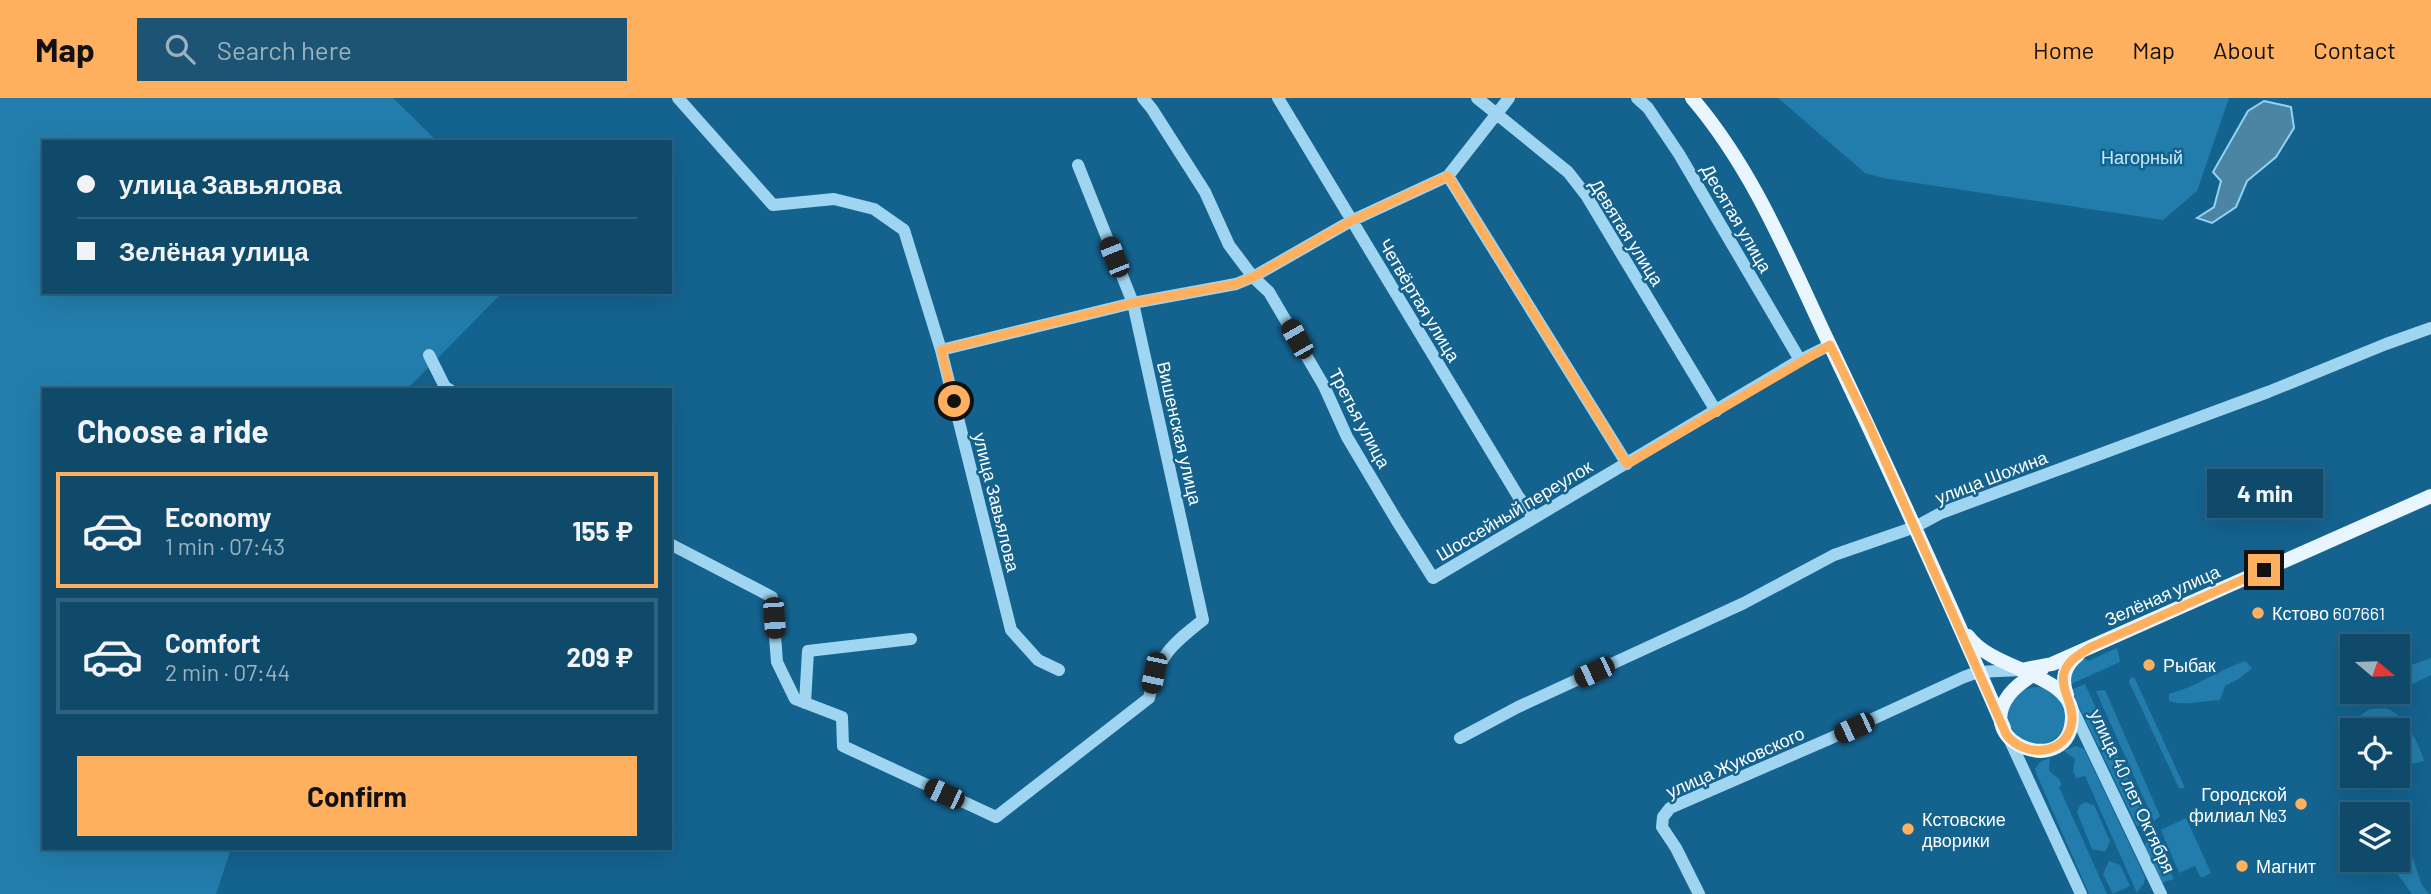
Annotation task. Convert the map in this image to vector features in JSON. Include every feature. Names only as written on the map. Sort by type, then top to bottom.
[{"type":"main road","points":[[1692,98],[1734,153],[1756,191],[1915,527],[2005,731]]},
{"type":"main road","name":"Зелёная улица","points":[[2024,677],[2431,496]]},
{"type":"main road","name":"улица 40 лет Октября","points":[[1959,623],[1983,652],[2024,677],[2053,684],[2069,701],[2072,719],[2069,732],[2060,743],[2049,750],[2021,748],[2005,731]]},
{"type":"main road","points":[[2069,701],[2063,684],[2067,665],[2091,647]]},
{"type":"main road","points":[[2005,731],[2003,707],[2009,694],[2024,677]]},
{"type":"street","name":"улица Завьялова","points":[[678,98],[773,205],[834,199],[874,209],[904,230],[941,350],[1011,630],[1038,660],[1059,670]]},
{"type":"street","name":"Третья улица","points":[[1143,98],[1205,192],[1229,245],[1253,277],[1269,292],[1324,386],[1347,437],[1433,578]]},
{"type":"street","name":"Четвёртая улица","points":[[1278,98],[1518,496],[1534,518]]},
{"type":"street","name":"Девятая улица","points":[[1477,98],[1568,172],[1586,195],[1716,411]]},
{"type":"street","points":[[941,350],[1133,303],[1236,284],[1253,277],[1351,221],[1448,176],[1509,98]]},
{"type":"street","name":"Десятая улица","points":[[1637,98],[1648,108],[1679,154],[1800,360]]},
{"type":"street","name":"Вишенская улица","points":[[805,703],[842,717],[843,746],[996,817],[1149,698],[1154,673],[1172,643],[1203,620],[1133,303],[1078,165]]},
{"type":"street","points":[[1448,176],[1627,464]]},
{"type":"street","name":"улица Шохина","points":[[1460,738],[1518,707],[1744,603],[1834,555],[1915,527],[1941,513],[2268,392],[2431,328]]},
{"type":"street","name":"Шоссейный переулок","points":[[1433,578],[1800,360],[1830,345]]},
{"type":"street","points":[[429,355],[447,388]]},
{"type":"street","points":[[672,545],[772,597],[777,662],[795,699],[805,703],[808,651],[911,639]]},
{"type":"street","name":"улица Жуковского","points":[[1699,894],[1676,848],[1662,827],[1663,817],[1670,808],[1978,671],[2024,677]]},
{"type":"street","name":"улица 40 лет Октября","points":[[2069,701],[2160,894]]},
{"type":"street","points":[[2005,731],[2081,894]]},
{"type":"green space","points":[[0,98],[393,98],[436,140],[42,140],[42,294],[501,294],[408,388],[42,388],[42,850],[231,850],[216,894],[0,894]]},
{"type":"green space","name":"Нагорный","points":[[1778,98],[2229,98],[2197,191],[2163,220],[1883,178],[1865,173]]},
{"type":"green space","points":[[2117,648],[2120,662],[2069,685],[2071,672],[2077,662],[2085,658],[2088,661]]},
{"type":"green space","points":[[2431,658],[2431,675],[2410,685],[2410,666]]},
{"type":"green space","points":[[2245,661],[2252,668],[2225,686],[2220,700],[2188,703],[2169,701],[2169,694]]},
{"type":"green space","points":[[2131,677],[2135,679],[2185,788],[2179,788],[2129,682]]},
{"type":"green space","points":[[2085,684],[2150,827],[2137,826],[2071,690]]},
{"type":"green space","points":[[2037,687],[2048,689],[2061,700],[2066,716],[2064,727],[2053,740],[2037,745],[2026,743],[2013,732],[2008,716],[2010,705],[2021,692]]},
{"type":"green space","points":[[2105,690],[2160,816],[2154,821],[2096,691]]},
{"type":"green space","points":[[2370,709],[2388,709],[2401,718],[2356,718]]},
{"type":"green space","points":[[2410,732],[2415,739],[2424,761],[2410,764]]},
{"type":"green space","points":[[2075,746],[2084,749],[2145,877],[2137,893],[2085,776],[2076,778],[2073,771],[2075,759],[2064,751]]},
{"type":"green space","points":[[2050,758],[2049,771],[2062,785],[2059,787],[2107,894],[2089,894],[2037,775],[2035,769],[2040,762]]},
{"type":"green space","points":[[2085,802],[2094,805],[2110,841],[2105,852],[2092,849],[2077,812]]},
{"type":"green space","points":[[2186,818],[2211,873],[2201,878],[2195,866],[2179,873],[2161,830]]},
{"type":"green space","points":[[2153,834],[2174,879],[2161,883],[2144,847],[2149,835]]},
{"type":"green space","points":[[2410,850],[2422,885],[2429,894],[2412,894],[2396,872],[2410,872]]},
{"type":"green space","points":[[2109,861],[2120,865],[2130,886],[2113,894],[2103,874]]},
{"type":"shaded area","points":[[2264,101],[2291,107],[2294,128],[2276,157],[2247,181],[2236,207],[2212,223],[2197,218],[2214,207],[2221,181],[2213,172],[2248,111]]},
{"type":"place","name":"Кстово 607661","points":[[2258,613]]},
{"type":"place","name":"Рыбак","points":[[2149,665]]},
{"type":"place","name":"Городской филиал №3","points":[[2301,804]]},
{"type":"place","name":"Кстовские дворики","points":[[1908,829]]},
{"type":"place","name":"Магнит","points":[[2242,866]]},
{"type":"route","points":[[954,401],[941,350],[1133,303],[1236,284],[1351,221],[1448,176],[1627,464],[1800,360],[1830,345],[1959,623],[2006,734],[2021,748],[2049,750],[2060,743],[2069,732],[2072,711],[2063,677],[2067,665],[2075,658],[2091,647],[2264,570]]}]
